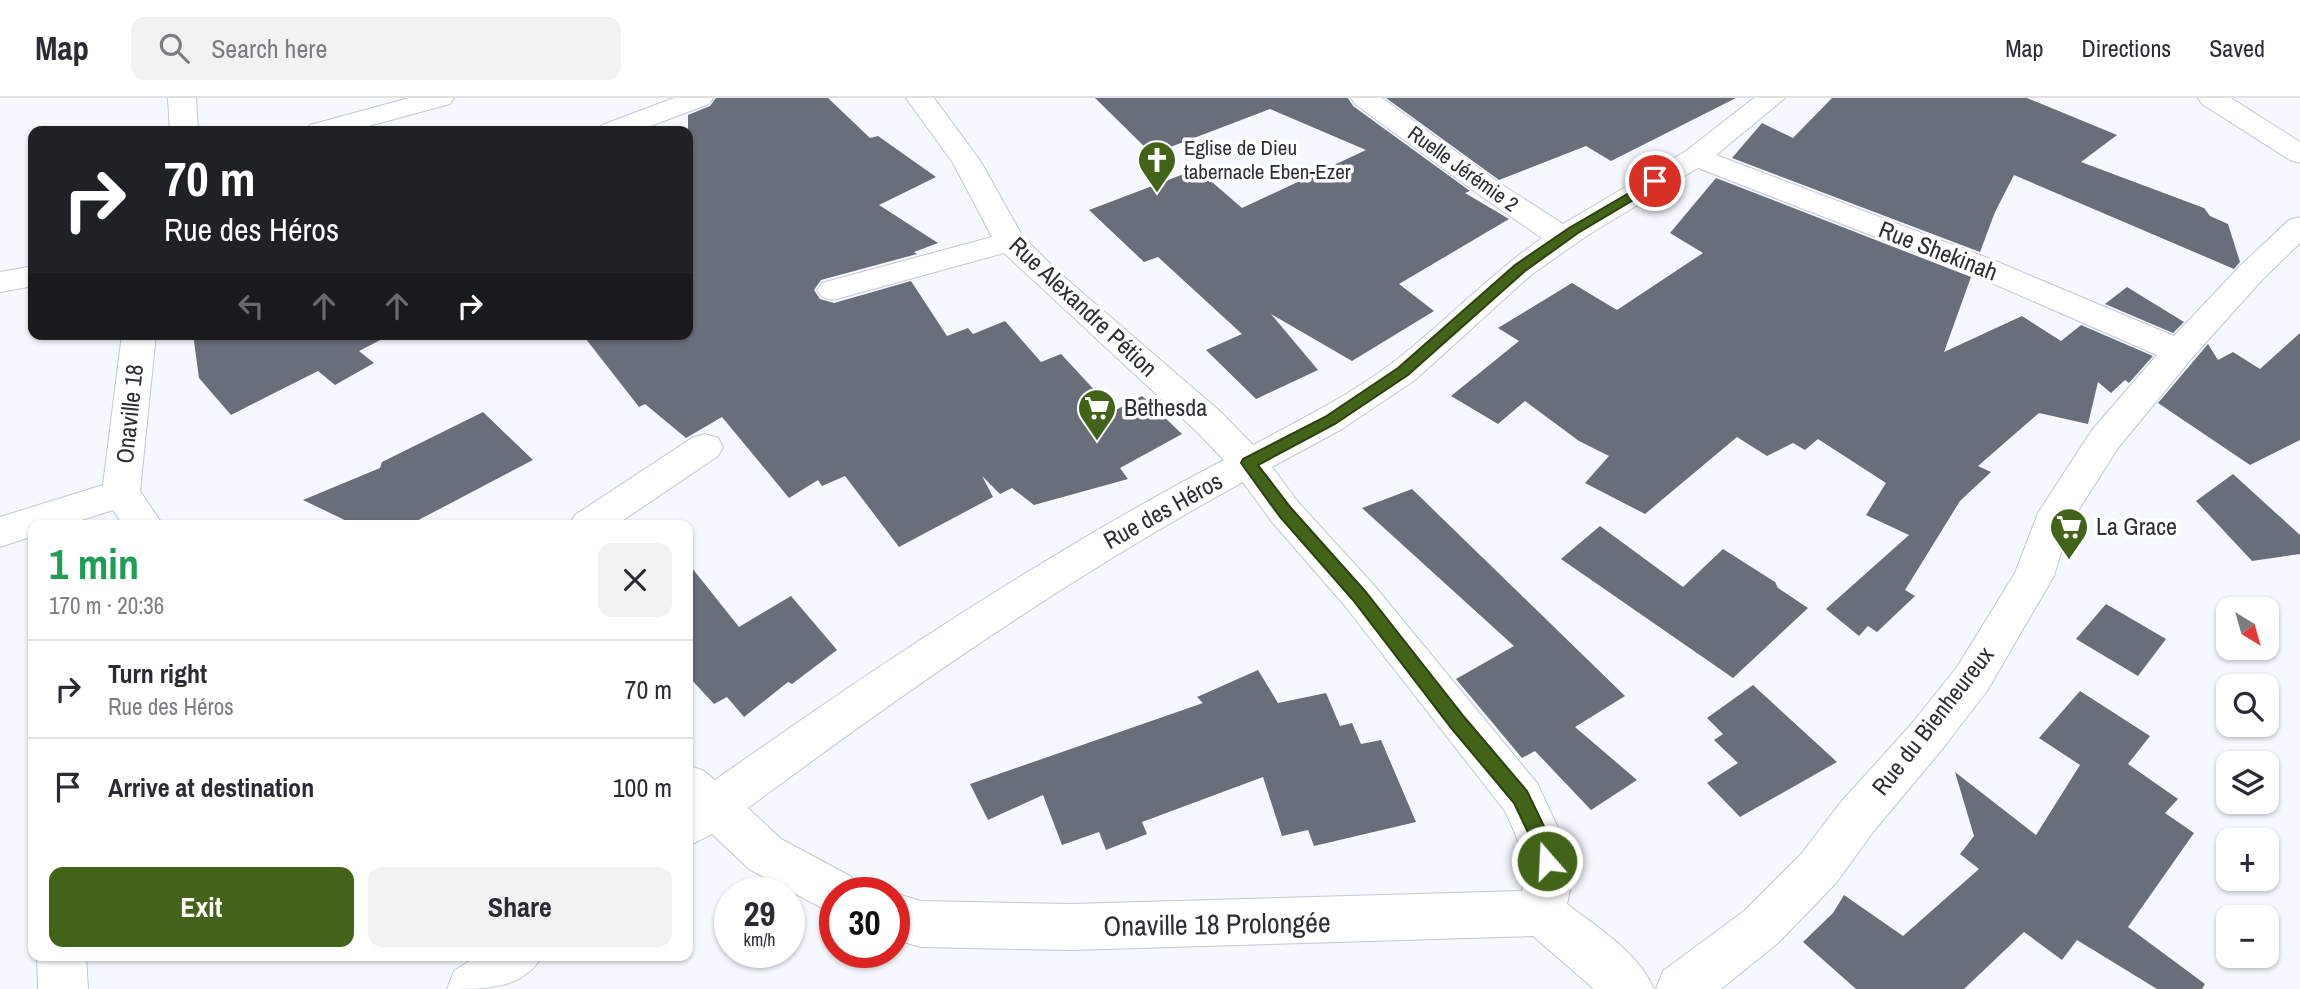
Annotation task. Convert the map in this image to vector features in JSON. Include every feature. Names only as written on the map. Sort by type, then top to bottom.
[{"type":"street","points":[[182,98],[184,126]]},
{"type":"street","points":[[338,126],[440,98]]},
{"type":"street","points":[[625,126],[699,98]]},
{"type":"street","name":"Rue Alexandre Pétion","points":[[920,98],[967,162],[1010,242],[1052,283],[1209,422],[1249,463],[1285,512],[1359,595],[1521,797],[1544,847],[1549,875],[1541,913]]},
{"type":"street","name":"Ruelle Jérémie 2","points":[[1366,98],[1488,188],[1563,238]]},
{"type":"street","name":"Rue des Héros","points":[[696,805],[1055,572],[1330,420],[1403,372],[1520,268],[1563,238],[1696,157],[1771,98]]},
{"type":"street","points":[[2212,98],[2300,154]]},
{"type":"street","name":"Rue Shekinah","points":[[1696,157],[1982,267],[2179,351]]},
{"type":"street","name":"Rue du Bienheureux","points":[[1681,989],[1761,927],[1819,868],[1857,817],[1929,734],[1972,679],[2028,586],[2051,523],[2070,489],[2105,439],[2179,351],[2251,273],[2300,226]]},
{"type":"street","points":[[833,290],[1010,242]]},
{"type":"street","points":[[0,282],[28,277]]},
{"type":"street","name":"Onaville 18","points":[[121,493],[138,340]]},
{"type":"street","points":[[596,520],[705,447]]},
{"type":"street","points":[[37,520],[121,493],[140,520]]},
{"type":"street","points":[[0,532],[28,523]]},
{"type":"street","points":[[696,805],[765,854],[819,884]]},
{"type":"street","points":[[1541,913],[1596,956],[1629,989]]},
{"type":"street","name":"Onaville 18 Prolongée","points":[[910,921],[921,924],[1071,927],[1541,913]]},
{"type":"street","points":[[62,961],[63,989]]},
{"type":"street","points":[[472,989],[510,961]]},
{"type":"building","points":[[716,98],[828,98],[870,138],[878,136],[936,177],[879,205],[938,243],[914,252],[917,254],[821,280],[814,290],[820,299],[834,303],[911,281],[947,336],[968,328],[973,334],[1005,321],[1041,362],[1061,354],[1114,411],[1142,396],[1182,434],[1120,468],[1128,479],[1034,505],[1012,488],[1000,494],[982,476],[993,497],[899,547],[845,476],[822,486],[818,480],[789,498],[722,417],[686,438],[645,404],[639,407],[587,340],[693,340],[693,126],[688,126],[688,115],[710,106]]},
{"type":"building","points":[[1095,98],[1348,98],[1353,106],[1470,191],[1465,193],[1509,219],[1399,284],[1434,311],[1352,361],[1271,314],[1318,370],[1256,399],[1206,350],[1242,334],[1158,257],[1144,262],[1089,210],[1197,169],[1242,208],[1366,150],[1270,109],[1152,154]]},
{"type":"building","points":[[1386,98],[1736,98],[1611,161],[1586,146],[1499,180]]},
{"type":"building","points":[[1832,98],[2027,98],[2117,135],[2081,162],[2204,208],[2210,216],[2228,224],[2240,262],[2234,269],[2014,175],[1995,212],[1980,252],[1732,158],[1762,123],[1793,138]]},
{"type":"building","points":[[1716,178],[1971,277],[1944,352],[2022,316],[2061,341],[2081,325],[2153,356],[2129,383],[2125,380],[2111,393],[2098,382],[2088,424],[2039,413],[1978,466],[1991,472],[1960,501],[1905,590],[1915,596],[1877,632],[1868,626],[1859,636],[1826,609],[1909,535],[1866,515],[1886,483],[1818,439],[1805,450],[1793,443],[1767,456],[1737,437],[1645,514],[1585,483],[1609,456],[1579,441],[1525,401],[1498,424],[1451,396],[1519,341],[1498,328],[1572,283],[1617,310],[1703,253],[1670,233]]},
{"type":"building","points":[[2127,287],[2184,322],[2173,333],[2105,304]]},
{"type":"building","points":[[2300,333],[2300,440],[2250,465],[2158,403],[2208,344],[2218,360],[2233,352],[2260,369]]},
{"type":"building","points":[[194,340],[380,340],[359,351],[374,363],[335,385],[318,371],[231,415],[199,378]]},
{"type":"building","points":[[483,412],[533,460],[419,520],[345,520],[303,500],[380,468],[382,462]]},
{"type":"building","points":[[2233,474],[2300,535],[2300,554],[2252,561],[2196,501]]},
{"type":"building","points":[[1412,489],[1625,696],[1575,727],[1637,780],[1591,810],[1535,751],[1522,758],[1456,679],[1514,646],[1362,508]]},
{"type":"building","points":[[1600,526],[1683,587],[1723,549],[1775,582],[1778,588],[1808,608],[1733,678],[1561,559]]},
{"type":"building","points":[[693,569],[739,627],[791,596],[837,650],[792,684],[788,682],[744,717],[727,697],[714,704],[693,681]]},
{"type":"building","points":[[2106,604],[2166,639],[2138,676],[2076,639]]},
{"type":"building","points":[[1258,670],[1278,703],[1326,693],[1340,726],[1352,723],[1361,744],[1381,740],[1416,822],[1314,846],[1308,830],[1282,836],[1263,777],[1142,822],[1147,834],[1106,850],[1099,832],[1062,845],[1043,795],[988,820],[970,784],[1203,703],[1197,697]]},
{"type":"building","points":[[1753,685],[1837,762],[1740,817],[1707,783],[1738,763],[1714,740],[1723,734],[1707,718]]},
{"type":"building","points":[[2080,691],[2150,736],[2128,764],[2178,799],[2165,813],[2194,833],[2128,927],[2205,984],[2202,989],[2157,989],[2077,940],[2062,960],[2024,932],[1964,989],[1856,989],[1803,942],[1833,913],[1844,895],[1903,936],[1979,869],[1960,854],[1974,836],[1955,772],[2036,835],[2080,765],[2039,738]]},
{"type":"place","name":"Eglise de Dieu tabernacle Eben-Ezer","points":[[1157,194]]},
{"type":"place","name":"Bethesda","points":[[1097,442]]},
{"type":"place","name":"La Grace","points":[[2069,561]]},
{"type":"route","points":[[1547,861],[1544,847],[1521,797],[1359,595],[1285,512],[1249,463],[1330,420],[1403,372],[1520,268],[1574,230],[1655,181]]}]
